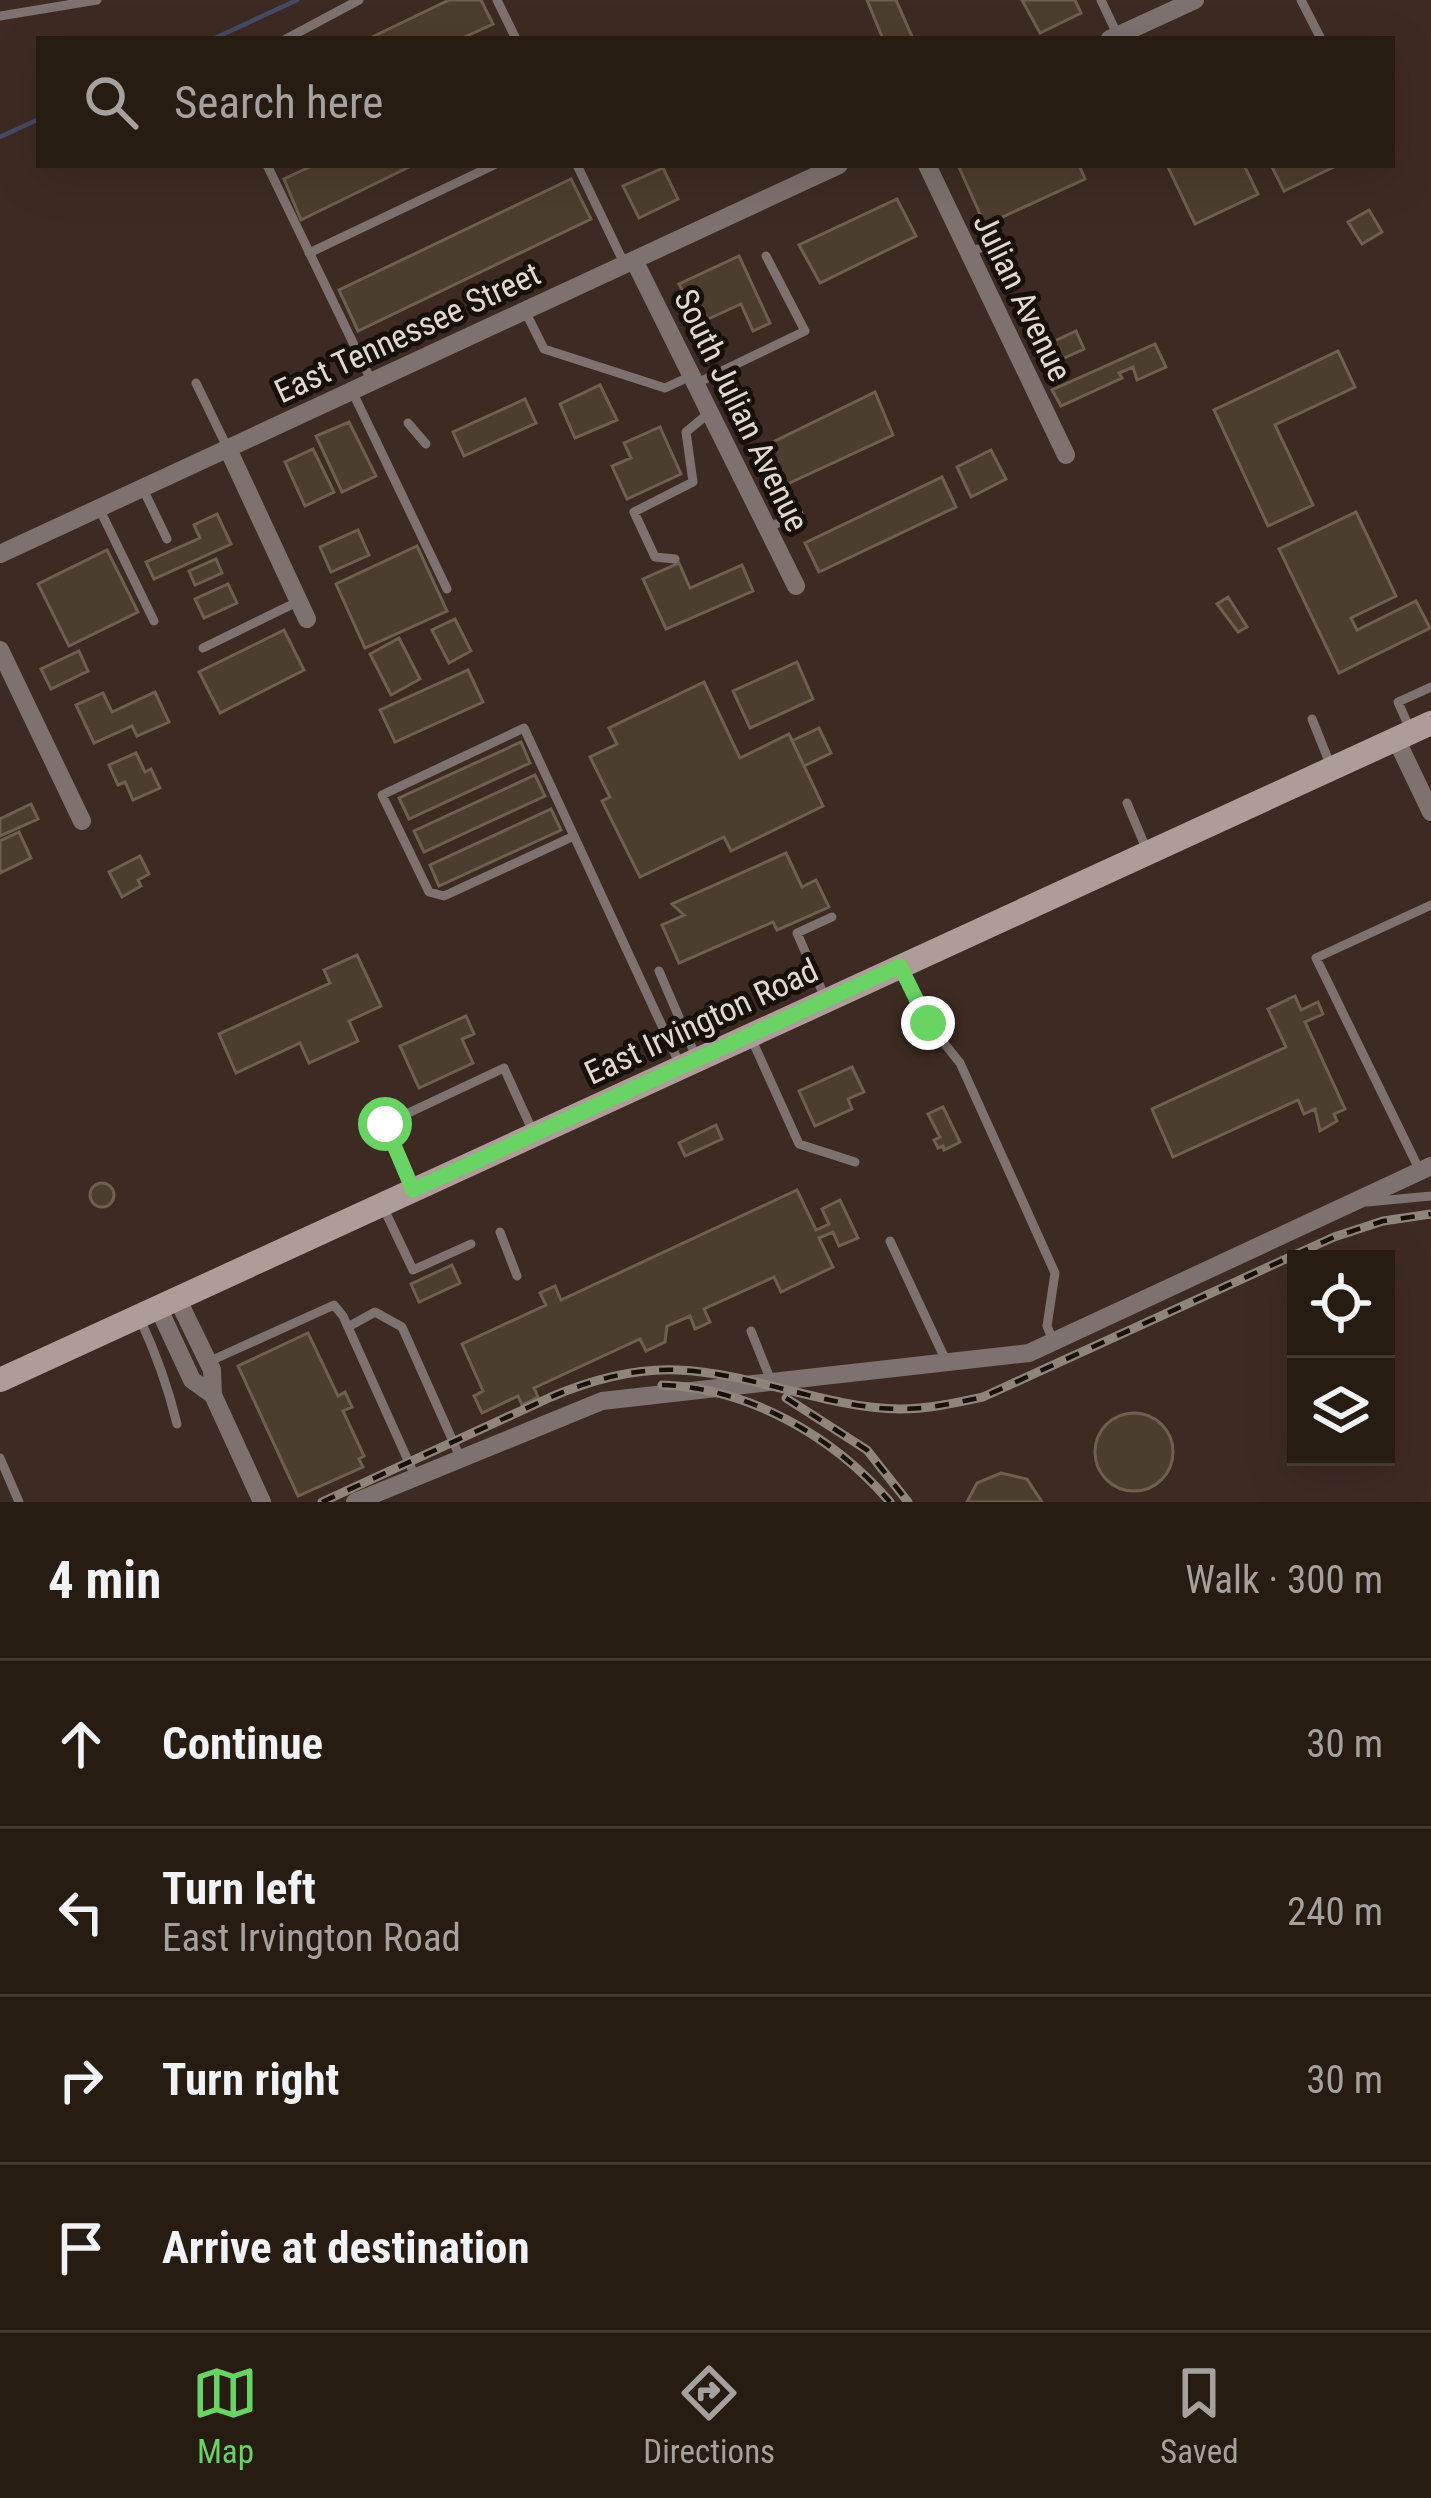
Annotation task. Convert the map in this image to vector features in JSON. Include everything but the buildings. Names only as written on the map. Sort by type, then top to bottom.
[{"type":"street","points":[[1116,36],[1195,0]]},
{"type":"street","name":"East Tennessee Street","points":[[0,554],[833,168]]},
{"type":"street","name":"Julian Avenue","points":[[927,168],[1066,455]]},
{"type":"street","name":"South Julian Avenue","points":[[629,262],[796,586]]},
{"type":"street","points":[[227,448],[303,610]]},
{"type":"street","points":[[0,650],[82,821]]},
{"type":"street","points":[[1419,732],[1431,812]]},
{"type":"street","name":"East Irvington Road","points":[[0,1380],[1419,732]]},
{"type":"street","points":[[356,1502],[602,1401],[1018,1356],[1425,1169]]},
{"type":"street","points":[[158,1307],[208,1362],[213,1395],[262,1502]]},
{"type":"street","points":[[158,1307],[192,1380],[213,1395]]},
{"type":"lane","points":[[0,16],[97,0]]},
{"type":"lane","points":[[292,36],[359,0]]},
{"type":"lane","points":[[497,0],[515,36]]},
{"type":"lane","points":[[1101,0],[1114,36]]},
{"type":"lane","points":[[1301,0],[1319,36]]},
{"type":"lane","points":[[268,168],[372,382]]},
{"type":"lane","points":[[309,253],[488,168]]},
{"type":"lane","points":[[579,168],[629,262]]},
{"type":"lane","points":[[969,253],[994,242]]},
{"type":"lane","points":[[525,311],[544,350],[665,388],[805,331],[766,256]]},
{"type":"lane","points":[[196,383],[227,448]]},
{"type":"lane","points":[[352,391],[447,589]]},
{"type":"lane","points":[[675,559],[655,556],[634,512],[693,482],[686,432],[710,413]]},
{"type":"lane","points":[[408,423],[426,444]]},
{"type":"lane","points":[[142,488],[167,539]]},
{"type":"lane","points":[[99,508],[154,621]]},
{"type":"lane","points":[[767,528],[800,514]]},
{"type":"lane","points":[[203,647],[303,610]]},
{"type":"lane","points":[[1419,732],[1398,702],[1431,687]]},
{"type":"lane","points":[[1312,719],[1332,769]]},
{"type":"lane","points":[[574,836],[444,896],[429,892],[382,795],[524,728],[689,1063]]},
{"type":"lane","points":[[1126,803],[1148,853]]},
{"type":"lane","points":[[1425,1169],[1316,958],[1431,904]]},
{"type":"lane","points":[[826,1000],[797,933],[832,917]]},
{"type":"lane","points":[[900,966],[928,1023],[960,1063],[1054,1273],[1047,1326],[1054,1342]]},
{"type":"lane","points":[[659,971],[689,1063]]},
{"type":"lane","points":[[749,1035],[799,1144],[855,1162]]},
{"type":"lane","points":[[385,1124],[504,1068],[534,1134]]},
{"type":"lane","points":[[377,1107],[413,1190]]},
{"type":"lane","points":[[1344,1206],[1431,1196]]},
{"type":"lane","points":[[382,1204],[413,1270],[471,1244]]},
{"type":"lane","points":[[500,1232],[517,1276]]},
{"type":"lane","points":[[890,1241],[947,1364]]},
{"type":"lane","points":[[208,1362],[330,1304],[348,1327],[415,1476]]},
{"type":"lane","points":[[158,1307],[164,1390],[177,1424]]},
{"type":"lane","points":[[348,1327],[374,1312],[402,1327],[460,1457]]},
{"type":"lane","points":[[751,1331],[772,1383]]},
{"type":"lane","points":[[0,1459],[19,1502]]},
{"type":"shaded area","points":[[0,0],[1431,0],[1431,1502],[0,1502]]},
{"type":"waterway","points":[[219,36],[297,0]]},
{"type":"waterway","points":[[0,137],[36,120]]},
{"type":"railway","points":[[322,1502],[551,1397],[629,1373],[706,1372],[844,1403],[900,1409],[983,1397],[1334,1237],[1383,1221],[1431,1214]]},
{"type":"railway","points":[[662,1385],[727,1395],[788,1420],[843,1457],[890,1502]]},
{"type":"railway","points":[[786,1398],[867,1450],[908,1502]]},
{"type":"route","points":[[385,1124],[413,1190],[900,966],[928,1023]]}]
